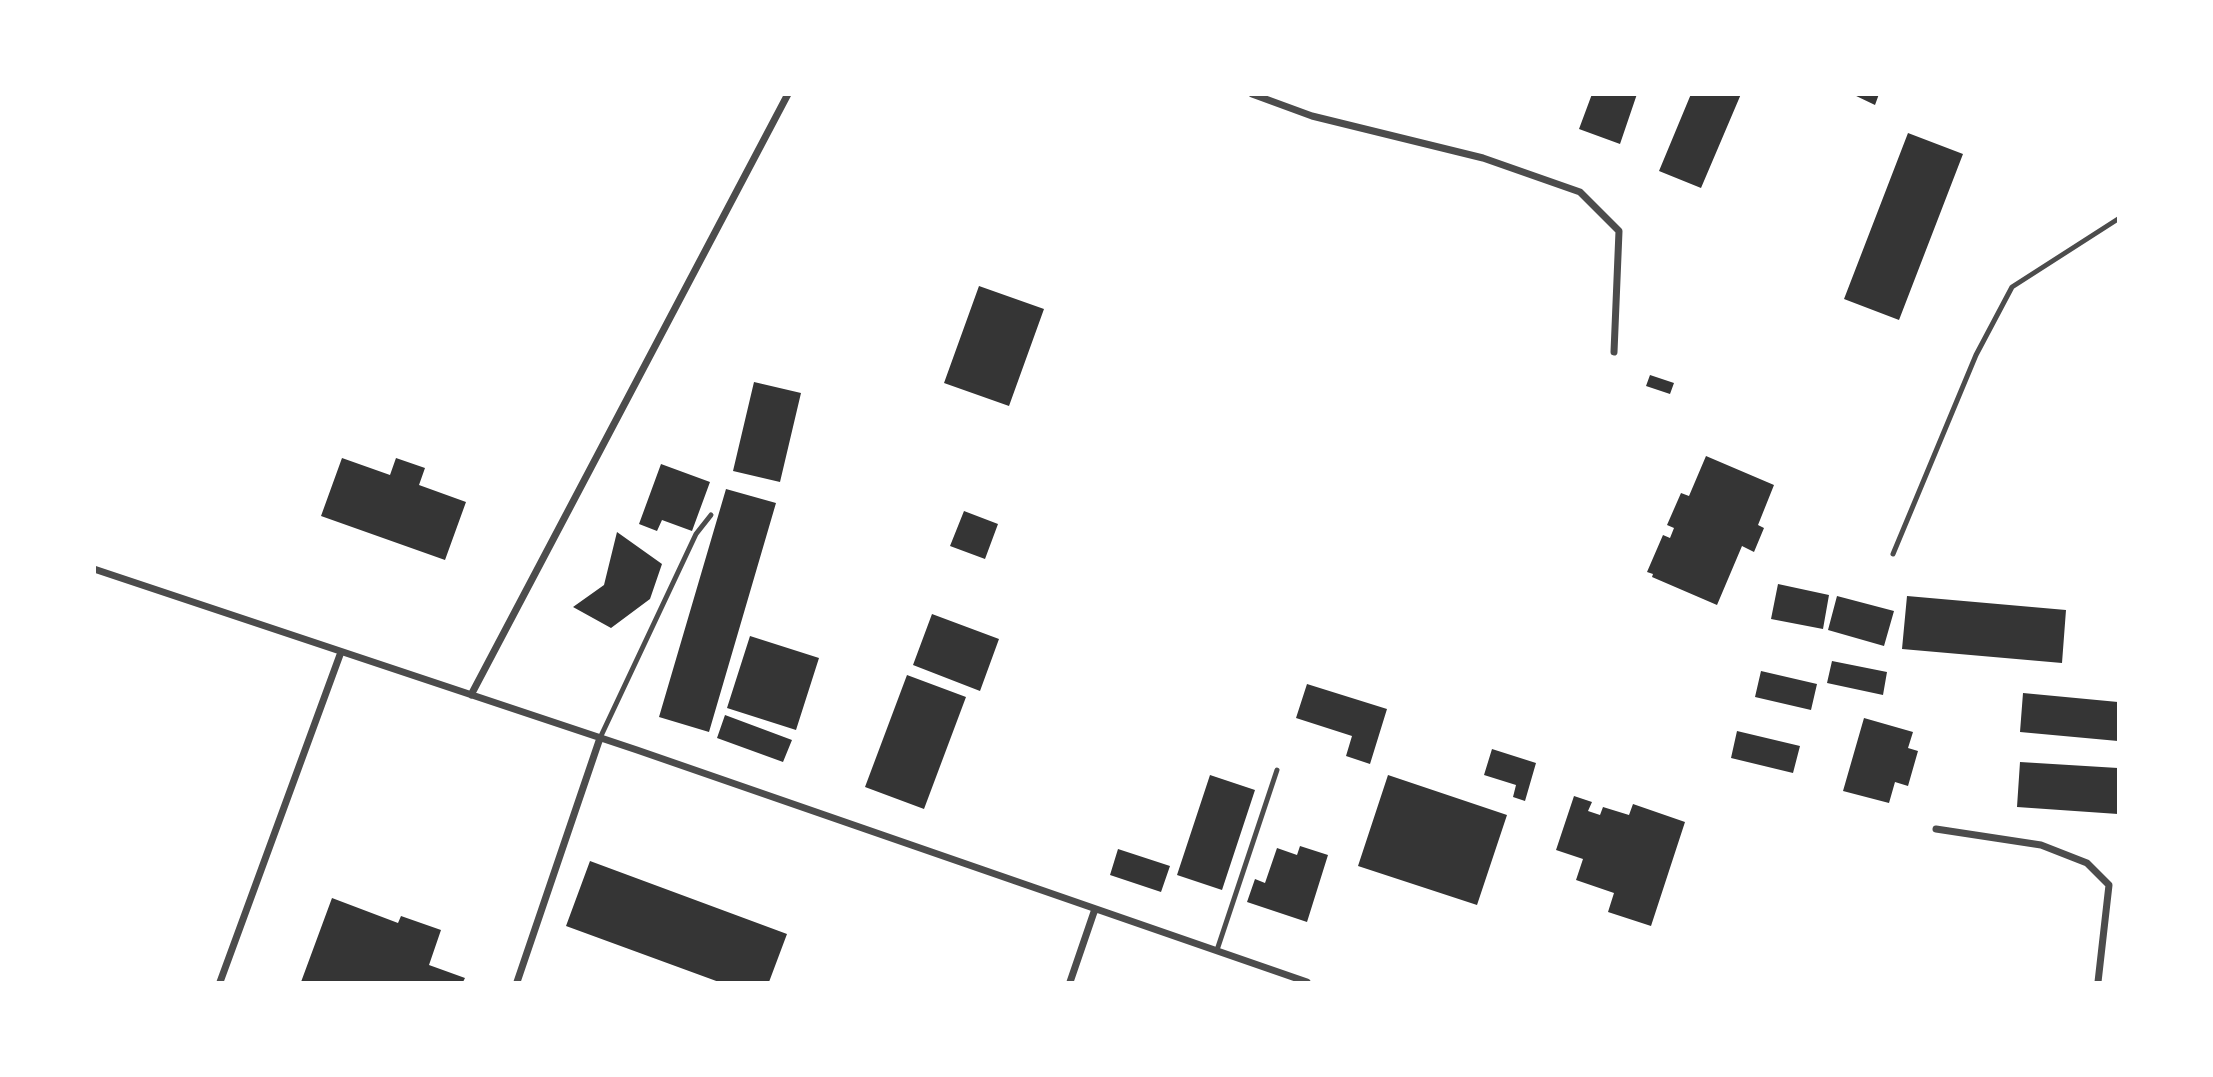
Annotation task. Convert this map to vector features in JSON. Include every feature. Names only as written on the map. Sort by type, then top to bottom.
[{"type":"street","points":[[471,695],[788,94]]},
{"type":"street","points":[[1252,94],[1312,116],[1483,158],[1580,192],[1619,232],[1614,352]]},
{"type":"street","points":[[94,569],[600,738],[1307,982]]},
{"type":"street","points":[[220,982],[341,652]]},
{"type":"street","points":[[517,982],[600,738]]},
{"type":"street","points":[[1936,828],[2041,845],[2087,863],[2109,885]]},
{"type":"street","points":[[2109,885],[2119,883]]},
{"type":"street","points":[[2098,982],[2109,885]]},
{"type":"street","points":[[1070,982],[1095,909]]},
{"type":"lane","points":[[1893,554],[1976,355],[2012,287],[2119,219]]},
{"type":"lane","points":[[600,738],[696,534],[711,515]]},
{"type":"lane","points":[[1217,950],[1277,770]]},
{"type":"building","points":[[1592,94],[1637,94],[1620,144],[1579,129]]},
{"type":"building","points":[[1691,94],[1741,94],[1701,188],[1659,171]]},
{"type":"building","points":[[1852,94],[1879,94],[1875,105]]},
{"type":"building","points":[[1908,133],[1963,154],[1899,320],[1844,299]]},
{"type":"building","points":[[979,286],[1044,309],[1009,406],[944,383]]},
{"type":"building","points":[[1650,375],[1674,383],[1670,394],[1646,386]]},
{"type":"building","points":[[754,382],[801,393],[780,482],[733,471]]},
{"type":"building","points":[[1706,456],[1774,485],[1758,525],[1764,528],[1754,552],[1742,546],[1717,605],[1652,577],[1653,574],[1647,572],[1663,535],[1670,538],[1674,528],[1667,525],[1681,493],[1689,496]]},
{"type":"building","points":[[342,458],[390,475],[396,458],[425,468],[419,485],[466,502],[445,560],[321,516]]},
{"type":"building","points":[[661,464],[710,482],[692,531],[662,520],[657,531],[639,524]]},
{"type":"building","points":[[726,489],[776,503],[709,732],[659,717]]},
{"type":"building","points":[[964,511],[998,524],[985,559],[950,546]]},
{"type":"building","points":[[617,532],[662,564],[650,599],[611,628],[573,607],[604,585]]},
{"type":"building","points":[[1778,584],[1829,595],[1823,629],[1771,619]]},
{"type":"building","points":[[1837,596],[1894,611],[1884,646],[1828,630]]},
{"type":"building","points":[[1907,596],[2066,610],[2062,663],[1902,649]]},
{"type":"building","points":[[932,614],[999,639],[980,691],[913,665]]},
{"type":"building","points":[[750,636],[819,658],[796,730],[727,708]]},
{"type":"building","points":[[1832,661],[1887,672],[1883,695],[1827,683]]},
{"type":"building","points":[[1761,671],[1817,684],[1811,710],[1755,697]]},
{"type":"building","points":[[907,675],[966,697],[924,809],[865,787]]},
{"type":"building","points":[[1307,684],[1387,709],[1370,764],[1346,756],[1352,736],[1296,718]]},
{"type":"building","points":[[2023,693],[2118,702],[2118,741],[2020,732]]},
{"type":"building","points":[[725,715],[792,740],[783,762],[717,738]]},
{"type":"building","points":[[1864,718],[1913,732],[1908,748],[1918,751],[1908,786],[1895,782],[1889,803],[1843,791]]},
{"type":"building","points":[[1737,731],[1800,746],[1793,773],[1731,758]]},
{"type":"building","points":[[1492,749],[1536,763],[1525,801],[1513,797],[1516,785],[1484,775]]},
{"type":"building","points":[[2020,762],[2118,768],[2118,814],[2017,807]]},
{"type":"building","points":[[1210,775],[1255,790],[1222,890],[1177,875]]},
{"type":"building","points":[[1388,775],[1507,815],[1477,905],[1358,866]]},
{"type":"building","points":[[1574,796],[1592,802],[1588,811],[1600,815],[1603,807],[1629,815],[1633,804],[1685,822],[1651,926],[1608,912],[1614,893],[1576,880],[1583,859],[1556,850]]},
{"type":"building","points":[[1300,846],[1328,855],[1307,922],[1247,902],[1255,879],[1265,883],[1277,848],[1297,855]]},
{"type":"building","points":[[1118,849],[1170,866],[1161,892],[1110,875]]},
{"type":"building","points":[[590,861],[787,934],[769,982],[719,982],[566,926]]},
{"type":"building","points":[[332,898],[398,923],[401,916],[441,930],[429,965],[465,978],[463,982],[301,982]]}]
